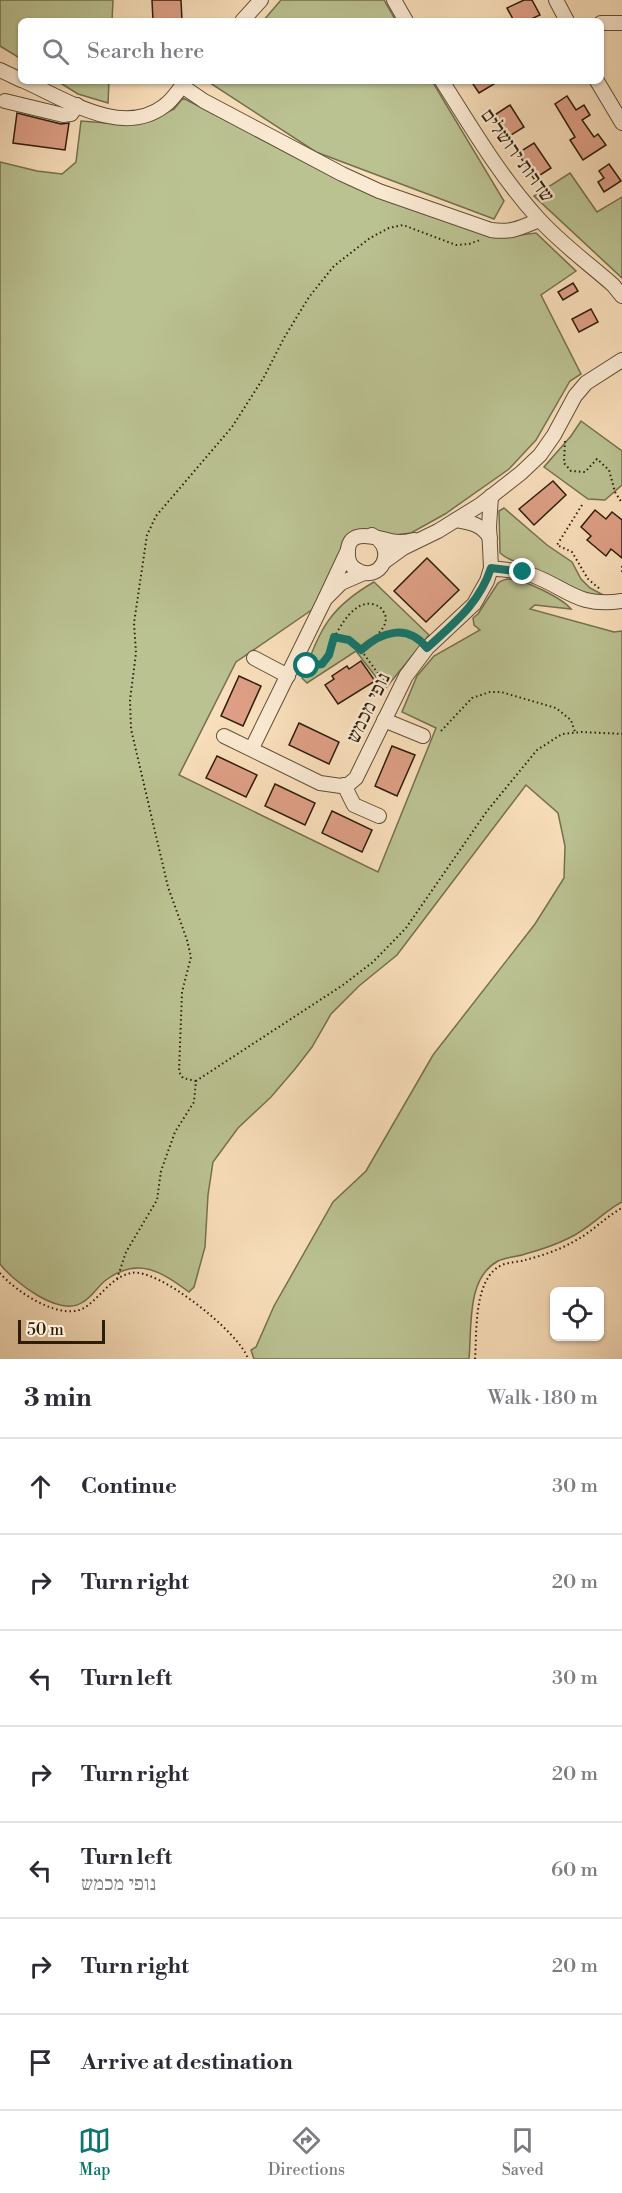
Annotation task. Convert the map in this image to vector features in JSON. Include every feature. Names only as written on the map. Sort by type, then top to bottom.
[{"type":"street","points":[[245,18],[261,0]]},
{"type":"street","points":[[394,0],[404,18]]},
{"type":"street","points":[[556,0],[565,18]]},
{"type":"street","points":[[604,23],[622,23]]},
{"type":"street","points":[[0,70],[18,78]]},
{"type":"street","points":[[31,84],[110,118],[136,119],[165,106],[184,84],[204,101],[342,174],[379,191],[491,230],[506,232],[519,229],[539,219]]},
{"type":"street","name":"שדרות ירושלים","points":[[444,84],[502,175],[539,219],[613,285],[622,296]]},
{"type":"street","points":[[599,84],[622,123]]},
{"type":"street","points":[[5,101],[63,115],[71,114],[77,105]]},
{"type":"street","points":[[252,748],[350,544],[359,536],[372,535],[392,541],[406,542],[438,531],[456,520],[491,496],[540,455],[554,435],[575,396],[586,383],[622,360]]},
{"type":"street","name":"נופי מכמש","points":[[344,785],[356,778],[406,676],[427,648],[474,604],[487,581],[491,568],[491,496]]},
{"type":"street","points":[[456,520],[468,521],[486,530],[490,538]]},
{"type":"street","points":[[372,535],[378,538],[385,548],[385,561]]},
{"type":"street","points":[[325,599],[341,583],[377,570],[385,561],[418,539]]},
{"type":"street","points":[[348,550],[349,562],[358,571],[364,573]]},
{"type":"street","points":[[491,568],[531,575],[570,596],[593,603],[622,601]]},
{"type":"street","points":[[254,658],[288,676]]},
{"type":"street","points":[[384,720],[423,736]]},
{"type":"street","points":[[224,736],[320,783],[344,785],[354,805],[379,816]]},
{"type":"path","points":[[491,230],[483,238],[469,244],[456,245],[403,225],[389,228],[370,238],[334,266],[309,297],[264,377],[232,427],[156,516],[147,535],[134,623],[136,653],[130,700],[131,729],[168,887],[191,957],[182,992],[179,1072],[183,1078],[196,1081],[373,962],[406,928],[487,811],[537,750],[562,734],[575,732],[622,734]]},
{"type":"path","points":[[565,438],[564,463],[571,471],[585,472],[597,459],[609,470],[615,492],[622,503]]},
{"type":"path","points":[[582,505],[557,545],[572,552],[588,579],[601,590]]},
{"type":"path","points":[[622,566],[622,575]]},
{"type":"path","points":[[295,661],[307,666],[322,664],[329,655],[334,637],[351,613],[366,603],[376,604],[386,615],[386,624],[361,650]]},
{"type":"path","points":[[373,639],[400,632],[412,634],[420,639],[427,648]]},
{"type":"path","points":[[334,637],[349,640],[361,650],[388,687],[398,692]]},
{"type":"path","points":[[441,731],[472,698],[490,692],[501,692],[556,708],[571,720],[575,732]]},
{"type":"path","points":[[117,1279],[126,1251],[157,1200],[161,1171],[175,1132],[194,1102],[196,1081]]},
{"type":"path","points":[[475,1359],[478,1305],[483,1288],[491,1274],[502,1265],[526,1260],[572,1243],[622,1208]]},
{"type":"path","points":[[0,1273],[22,1291],[49,1307],[63,1312],[76,1311],[86,1306],[117,1279],[130,1273],[144,1273],[166,1282],[235,1338],[246,1352],[248,1359]]},
{"type":"green space","points":[[0,0],[113,0],[112,18],[18,18],[18,57],[0,46]]},
{"type":"green space","points":[[281,0],[384,0],[394,18],[266,18]]},
{"type":"green space","points":[[62,84],[109,84],[108,103],[78,94]]},
{"type":"green space","points":[[212,84],[434,84],[504,201],[494,219],[316,152]]},
{"type":"green space","points":[[183,98],[340,180],[473,231],[505,237],[536,233],[576,271],[541,295],[581,374],[570,381],[536,440],[509,469],[445,514],[411,533],[387,536],[363,530],[313,609],[236,662],[179,775],[378,872],[436,728],[402,712],[417,676],[434,656],[480,630],[474,625],[473,618],[498,583],[511,579],[534,586],[552,595],[571,609],[535,605],[530,609],[614,632],[622,631],[622,1202],[569,1238],[542,1249],[498,1261],[488,1269],[480,1279],[473,1305],[469,1359],[254,1359],[251,1350],[256,1347],[274,1306],[333,1202],[366,1171],[433,1055],[535,924],[564,878],[565,846],[558,813],[526,785],[397,955],[359,986],[331,1014],[312,1047],[295,1069],[271,1097],[238,1128],[213,1162],[208,1195],[205,1247],[194,1287],[189,1292],[159,1273],[139,1268],[129,1269],[106,1280],[83,1302],[73,1306],[62,1305],[38,1296],[16,1280],[0,1264],[0,162],[37,171],[62,174],[76,162],[81,121],[133,125],[174,109]]},
{"type":"green space","points":[[570,173],[597,212],[622,197],[622,278],[534,196]]},
{"type":"green space","points":[[581,421],[622,451],[622,485],[605,500],[588,499],[544,467]]},
{"type":"green space","points":[[504,508],[547,545],[572,562],[581,579],[590,588],[605,596],[577,590],[500,553],[499,511]]},
{"type":"green space","points":[[374,582],[429,635],[385,689],[356,651],[307,683],[302,678],[327,622],[345,602]]},
{"type":"building","points":[[152,0],[181,0],[182,18],[153,18]]},
{"type":"building","points":[[524,0],[532,0],[540,15],[534,18],[512,18],[507,8]]},
{"type":"building","points":[[473,84],[494,84],[479,93]]},
{"type":"building","points":[[567,96],[576,110],[584,105],[590,115],[582,120],[594,137],[598,134],[606,145],[583,160],[570,140],[575,137],[555,104]]},
{"type":"building","points":[[510,105],[524,127],[506,138],[493,116]]},
{"type":"building","points":[[17,113],[61,124],[69,123],[65,150],[13,143]]},
{"type":"building","points":[[534,143],[551,168],[534,179],[518,153]]},
{"type":"building","points":[[609,164],[621,181],[604,192],[598,182],[604,178],[599,171]]},
{"type":"building","points":[[573,283],[578,291],[563,300],[558,292]]},
{"type":"building","points":[[591,309],[598,322],[579,332],[572,319]]},
{"type":"building","points":[[553,481],[566,495],[534,525],[519,509]]},
{"type":"building","points":[[595,510],[606,519],[612,512],[622,520],[622,558],[611,549],[606,556],[587,540],[591,536],[581,527]]},
{"type":"building","points":[[427,558],[459,590],[426,622],[394,591]]},
{"type":"building","points":[[361,661],[375,681],[338,704],[325,685],[334,679],[332,676],[347,666],[349,669]]},
{"type":"building","points":[[239,676],[261,686],[243,726],[221,716]]},
{"type":"building","points":[[299,723],[339,742],[329,764],[289,745]]},
{"type":"building","points":[[392,746],[415,755],[397,796],[375,786]]},
{"type":"building","points":[[217,756],[257,775],[246,797],[206,778]]},
{"type":"building","points":[[275,784],[315,803],[305,825],[265,806]]},
{"type":"building","points":[[332,811],[372,830],[362,852],[322,833]]},
{"type":"route","points":[[307,666],[322,664],[329,655],[334,637],[345,638],[361,650],[373,639],[400,632],[412,634],[420,639],[427,648],[474,604],[487,581],[491,568],[523,572]]}]
